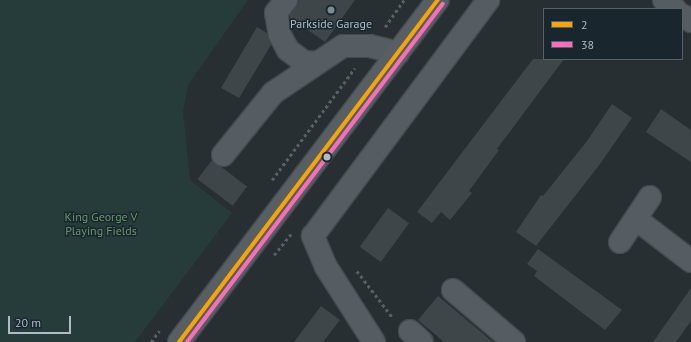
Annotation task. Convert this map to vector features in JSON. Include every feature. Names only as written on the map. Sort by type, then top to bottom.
[{"type":"main road","points":[[179,342],[438,0]]},
{"type":"street","points":[[286,0],[276,13],[280,35],[288,50],[304,62],[317,63]]},
{"type":"street","points":[[374,342],[326,268],[314,242],[313,236],[488,0]]},
{"type":"street","points":[[664,0],[674,8]]},
{"type":"street","points":[[223,155],[273,93],[343,46],[370,46],[398,53]]},
{"type":"street","points":[[620,242],[650,197]]},
{"type":"street","points":[[636,219],[691,261]]},
{"type":"street","points":[[453,290],[514,342]]},
{"type":"path","points":[[269,184],[404,0]]},
{"type":"path","points":[[269,262],[293,231]]},
{"type":"path","points":[[355,270],[399,327],[416,337]]},
{"type":"path","points":[[151,342],[160,329]]},
{"type":"green space","name":"King George V Playing Fields","points":[[0,0],[248,0],[188,85],[183,112],[190,180],[232,213],[135,342],[0,342]]},
{"type":"building","points":[[298,0],[355,0],[325,42],[289,17]]},
{"type":"building","points":[[257,27],[267,33],[271,45],[239,98],[221,88]]},
{"type":"building","points":[[533,59],[563,60],[497,149],[499,150],[469,191],[472,193],[450,220],[441,212],[432,223],[417,212]]},
{"type":"building","points":[[612,104],[632,118],[600,164],[536,246],[516,232],[541,195],[543,196],[587,141]]},
{"type":"building","points":[[661,109],[691,130],[691,162],[646,132]]},
{"type":"building","points":[[212,160],[247,186],[233,206],[198,179]]},
{"type":"building","points":[[388,208],[409,223],[381,262],[360,247]]},
{"type":"building","points":[[538,249],[622,310],[605,330],[534,276],[537,271],[527,264]]},
{"type":"building","points":[[691,288],[691,321],[676,342],[653,342]]},
{"type":"building","points":[[438,296],[493,342],[444,342],[418,320]]},
{"type":"building","points":[[321,306],[340,320],[323,342],[294,342]]},
{"type":"transit line","name":"2","points":[[179,342],[438,0]]},
{"type":"transit line","name":"38","points":[[187,342],[443,4]]},
{"type":"place","name":"Parkside Garage","points":[[331,10]]}]
